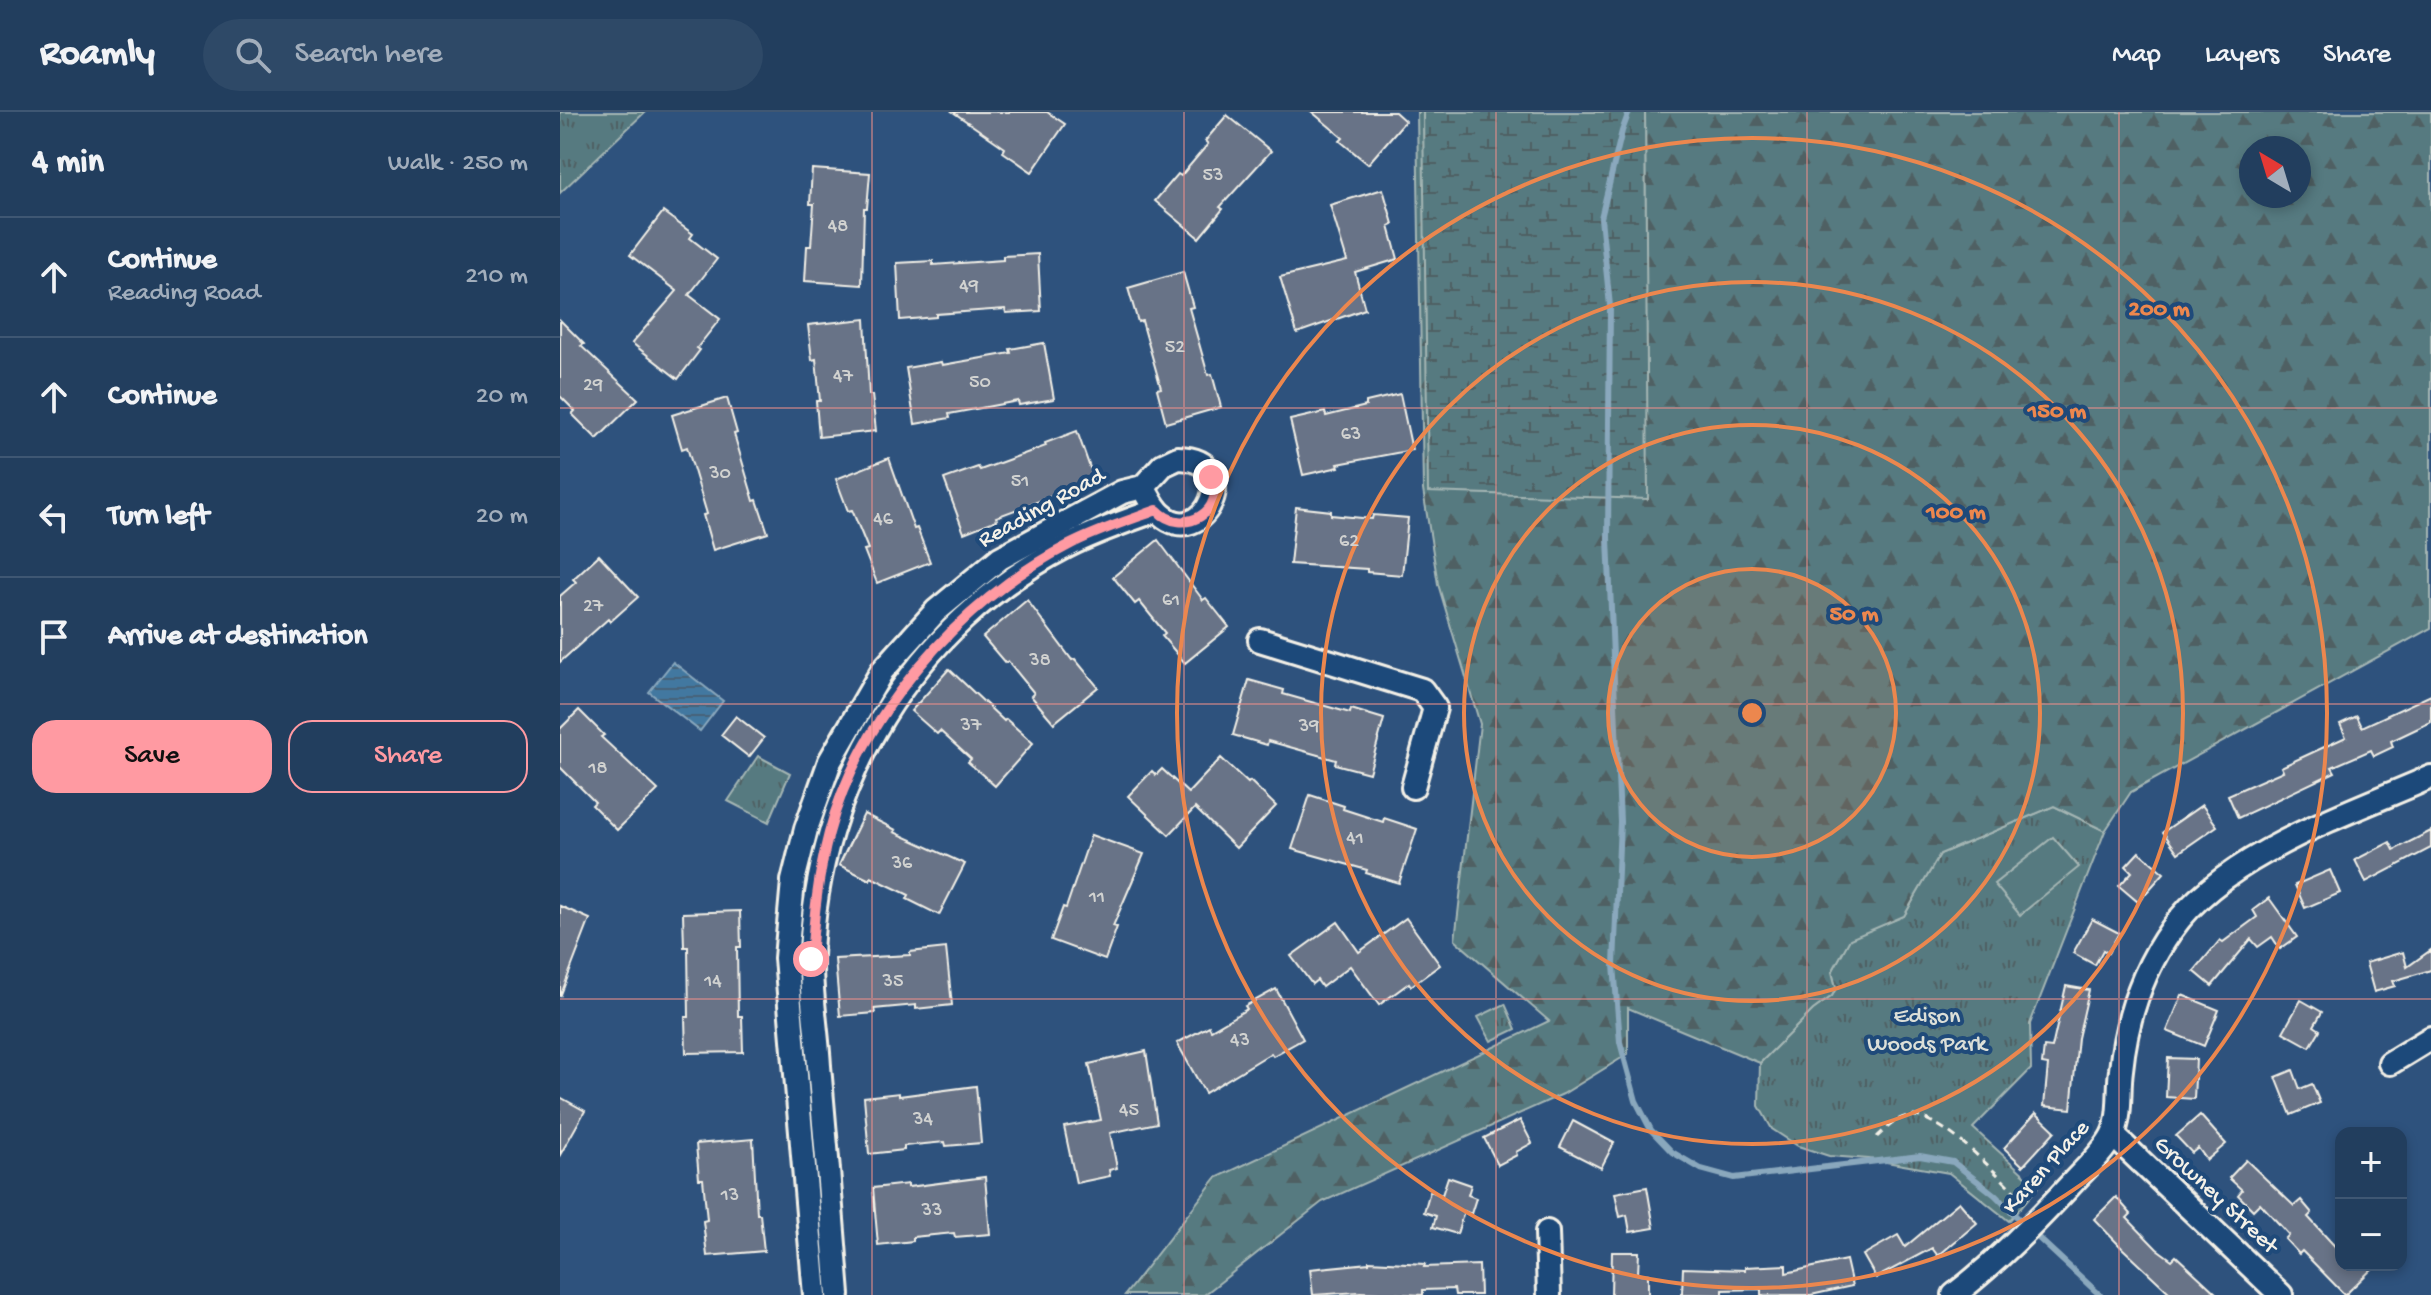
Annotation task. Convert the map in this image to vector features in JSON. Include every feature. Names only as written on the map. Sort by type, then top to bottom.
[{"type":"street","points":[[1178,458],[1188,458],[1201,463],[1214,481],[1214,499],[1200,517],[1180,522],[1167,518],[1157,510],[1143,487],[1163,465],[1178,458]]},
{"type":"street","name":"Reading Road","points":[[815,1295],[786,958],[793,881],[806,829],[830,761],[882,671],[936,611],[1000,558],[1122,492],[1143,487]]},
{"type":"street","name":"Reading Road","points":[[838,1295],[811,959],[816,894],[830,831],[853,769],[901,687],[947,636],[998,590],[1067,546],[1157,510]]},
{"type":"street","points":[[1260,640],[1422,690],[1435,708],[1413,787]]},
{"type":"street","name":"Karen Place","points":[[1954,1295],[1983,1273],[2034,1224],[2113,1135],[2119,1105],[2124,1042],[2132,1010],[2157,953],[2193,905],[2239,866],[2431,777]]},
{"type":"street","points":[[2390,1063],[2431,1038]]},
{"type":"street","name":"Growney Street","points":[[2113,1135],[2281,1295]]},
{"type":"street","points":[[1547,1232],[1549,1295]]},
{"type":"path","points":[[1877,1137],[1899,1119],[1908,1116],[1932,1122],[1947,1131],[2023,1200]]},
{"type":"green space","points":[[560,112],[645,112],[560,193]]},
{"type":"green space","points":[[1417,112],[1423,112],[1426,234],[1647,499],[1645,112],[2431,112],[2431,628],[2131,792],[2105,831],[2054,806],[1940,854],[1904,916],[1850,939],[1832,972],[1836,988],[1832,996],[1813,1010],[1760,1063],[1628,1008],[1628,1054],[1563,1094],[1322,1202],[1204,1295],[1125,1295],[1216,1178],[1549,1021],[1455,940],[1480,724],[1438,584],[1423,490]]},
{"type":"green space","points":[[1423,112],[1645,112],[1648,499],[1428,492]]},
{"type":"green space","points":[[758,756],[790,773],[769,822],[728,801]]},
{"type":"green space","name":"Edison Woods Park","points":[[2054,806],[2105,831],[2030,1024],[2031,1069],[1973,1128],[2038,1187],[2009,1221],[1949,1173],[1869,1159],[1829,1156],[1798,1146],[1772,1129],[1759,1106],[1760,1063],[1813,1010],[1832,996],[1836,988],[1832,972],[1850,938],[1904,916],[1940,854]]},
{"type":"green space","points":[[2053,837],[2079,867],[2020,915],[1994,884]]},
{"type":"green space","points":[[1505,1004],[1516,1029],[1491,1041],[1478,1017]]},
{"type":"water","points":[[673,662],[723,701],[700,731],[649,692]]},
{"type":"building","points":[[953,112],[1047,112],[1065,124],[1032,172],[1003,152],[1005,148]]},
{"type":"building","points":[[1312,112],[1395,112],[1405,121],[1368,164]]},
{"type":"building","points":[[1227,115],[1271,151],[1220,207],[1223,209],[1199,238],[1155,201],[1208,144],[1205,141]]},
{"type":"building","points":[[812,169],[870,173],[867,208],[864,208],[862,285],[805,281],[814,204],[810,204]]},
{"type":"building","points":[[1383,189],[1393,224],[1389,226],[1398,259],[1355,272],[1365,309],[1297,333],[1280,277],[1347,261],[1330,205]]},
{"type":"building","points":[[663,212],[693,234],[690,238],[717,259],[689,295],[720,319],[678,379],[632,343],[677,291],[630,255]]},
{"type":"building","points":[[1038,254],[1041,311],[1006,313],[1005,309],[900,320],[897,263],[933,261],[933,265]]},
{"type":"building","points":[[1183,272],[1193,307],[1189,308],[1208,375],[1212,374],[1221,407],[1166,423],[1157,389],[1161,388],[1142,321],[1138,322],[1128,288]]},
{"type":"building","points":[[865,319],[869,395],[872,395],[876,431],[819,437],[816,359],[812,360],[808,325]]},
{"type":"building","points":[[560,320],[584,344],[581,346],[638,399],[597,439],[572,414],[575,411],[560,396]]},
{"type":"building","points":[[1044,343],[1054,399],[1019,405],[1018,401],[915,424],[906,368],[1011,353],[1010,349]]},
{"type":"building","points":[[1400,394],[1412,450],[1338,464],[1339,467],[1303,475],[1290,420],[1325,412],[1326,416]]},
{"type":"building","points":[[727,398],[754,501],[757,500],[768,533],[713,550],[703,515],[707,514],[687,447],[682,449],[672,415]]},
{"type":"building","points":[[1077,431],[1096,485],[1063,497],[1061,493],[996,517],[997,520],[964,533],[944,479],[978,467],[980,470]]},
{"type":"building","points":[[889,458],[914,529],[917,528],[930,562],[877,583],[864,550],[868,549],[836,479]]},
{"type":"building","points":[[1296,507],[1331,511],[1331,515],[1372,519],[1373,515],[1408,518],[1402,575],[1367,572],[1367,569],[1290,564]]},
{"type":"building","points":[[1158,540],[1203,600],[1206,598],[1229,627],[1185,663],[1139,601],[1135,604],[1113,577]]},
{"type":"building","points":[[599,555],[638,597],[560,662],[560,596]]},
{"type":"building","points":[[1027,600],[1072,660],[1075,659],[1098,687],[1054,723],[1008,661],[1005,663],[983,637]]},
{"type":"building","points":[[949,669],[1004,721],[1006,719],[1033,743],[995,786],[940,731],[937,734],[911,711]]},
{"type":"building","points":[[1249,680],[1284,690],[1283,694],[1384,719],[1369,773],[1335,764],[1336,760],[1268,741],[1267,745],[1233,735]]},
{"type":"building","points":[[2431,695],[2431,722],[2391,741],[2393,747],[2374,756],[2371,750],[2332,767],[2335,772],[2238,818],[2228,795],[2283,771],[2281,767],[2346,737],[2340,724],[2357,716],[2362,727]]},
{"type":"building","points":[[579,710],[604,735],[601,737],[658,790],[617,830],[592,805],[595,802],[560,767],[560,729]]},
{"type":"building","points":[[736,716],[764,738],[749,757],[721,735]]},
{"type":"building","points":[[1221,758],[1276,806],[1236,848],[1195,808],[1169,835],[1128,796],[1152,771],[1156,775],[1162,769],[1188,793]]},
{"type":"building","points":[[1310,795],[1383,822],[1384,818],[1417,829],[1399,883],[1366,873],[1367,870],[1292,849]]},
{"type":"building","points":[[2202,805],[2217,826],[2178,853],[2163,832]]},
{"type":"building","points":[[864,814],[896,830],[894,832],[965,864],[939,915],[907,899],[909,895],[839,865]]},
{"type":"building","points":[[2431,831],[2431,848],[2366,882],[2355,860],[2390,842],[2394,850]]},
{"type":"building","points":[[1091,835],[1144,854],[1113,926],[1117,927],[1105,960],[1051,940],[1063,907],[1066,908]]},
{"type":"building","points":[[2139,852],[2164,873],[2138,902],[2119,886],[2132,872],[2126,866]]},
{"type":"building","points":[[2330,870],[2340,893],[2305,908],[2295,885]]},
{"type":"building","points":[[2269,898],[2297,937],[2280,949],[2272,937],[2258,947],[2251,939],[2212,986],[2194,971],[2220,940],[2223,942],[2257,917],[2253,910]]},
{"type":"building","points":[[560,906],[590,919],[560,997]]},
{"type":"building","points":[[740,911],[738,1016],[742,1016],[743,1052],[686,1053],[688,947],[684,947],[683,913]]},
{"type":"building","points":[[1406,918],[1440,965],[1379,1005],[1350,966],[1322,987],[1317,980],[1312,984],[1291,956],[1338,922],[1359,952]]},
{"type":"building","points":[[2092,919],[2119,933],[2108,953],[2103,950],[2095,965],[2073,953]]},
{"type":"building","points":[[946,948],[952,1005],[874,1009],[875,1013],[840,1016],[835,959],[910,955],[910,952]]},
{"type":"building","points":[[2431,950],[2431,970],[2393,981],[2395,986],[2374,992],[2366,963],[2403,952],[2407,967]]},
{"type":"building","points":[[2066,986],[2089,990],[2078,1038],[2071,1109],[2044,1106],[2048,1065],[2042,1064],[2044,1047],[2052,1048]]},
{"type":"building","points":[[1276,989],[1303,1039],[1273,1056],[1271,1053],[1205,1093],[1177,1043],[1209,1026],[1211,1030]]},
{"type":"building","points":[[2182,995],[2219,1010],[2204,1046],[2167,1031]]},
{"type":"building","points":[[2301,1000],[2322,1012],[2314,1026],[2320,1030],[2310,1047],[2283,1032]]},
{"type":"building","points":[[1146,1051],[1157,1123],[1110,1133],[1117,1168],[1109,1170],[1110,1176],[1076,1183],[1064,1127],[1101,1120],[1089,1064]]},
{"type":"building","points":[[2168,1058],[2196,1059],[2194,1099],[2166,1097]]},
{"type":"building","points":[[2293,1070],[2300,1089],[2312,1084],[2320,1103],[2291,1115],[2276,1077]]},
{"type":"building","points":[[976,1086],[981,1143],[946,1146],[945,1142],[904,1146],[904,1150],[869,1154],[864,1097],[899,1093],[899,1096]]},
{"type":"building","points":[[560,1097],[585,1111],[560,1155]]},
{"type":"building","points":[[2036,1113],[2055,1131],[2023,1166],[2004,1148]]},
{"type":"building","points":[[2200,1115],[2226,1144],[2207,1160],[2198,1148],[2192,1153],[2176,1136]]},
{"type":"building","points":[[1520,1120],[1532,1143],[1498,1165],[1484,1138]]},
{"type":"building","points":[[1573,1121],[1614,1143],[1601,1168],[1560,1147]]},
{"type":"building","points":[[753,1139],[757,1214],[760,1214],[764,1251],[707,1256],[703,1179],[699,1179],[696,1144]]},
{"type":"building","points":[[2246,1160],[2294,1206],[2301,1200],[2312,1213],[2308,1217],[2335,1246],[2335,1271],[2370,1271],[2345,1295],[2302,1251],[2299,1254],[2285,1239],[2289,1235],[2260,1203],[2253,1210],[2238,1195],[2242,1190],[2229,1178]]},
{"type":"building","points":[[985,1177],[990,1234],[955,1237],[954,1233],[913,1237],[913,1241],[878,1245],[873,1188],[908,1184],[908,1187]]},
{"type":"building","points":[[1448,1177],[1471,1185],[1468,1195],[1476,1198],[1471,1214],[1464,1211],[1457,1234],[1433,1227],[1436,1216],[1424,1212],[1430,1191],[1442,1195]]},
{"type":"building","points":[[1647,1187],[1654,1228],[1630,1232],[1627,1215],[1620,1217],[1615,1193]]},
{"type":"building","points":[[2116,1197],[2131,1214],[2127,1218],[2157,1249],[2172,1260],[2176,1256],[2218,1295],[2172,1295],[2122,1248],[2094,1219]]},
{"type":"building","points":[[1959,1202],[1977,1223],[1938,1256],[1932,1248],[1876,1278],[1863,1255],[1898,1235],[1905,1247]]},
{"type":"building","points":[[1612,1252],[1639,1252],[1638,1274],[1648,1274],[1648,1295],[1611,1295]]},
{"type":"building","points":[[1846,1260],[1852,1286],[1811,1295],[1761,1295],[1761,1289],[1723,1290],[1723,1295],[1682,1294],[1683,1268],[1745,1270],[1745,1267],[1786,1265],[1786,1273]]},
{"type":"building","points":[[1369,1261],[1425,1264],[1424,1267],[1479,1265],[1480,1295],[1455,1295],[1454,1289],[1423,1290],[1423,1295],[1360,1292],[1313,1295],[1310,1269]]},
{"type":"waterway","points":[[1629,112],[1601,218],[1610,306],[1608,538],[1620,822],[1614,965],[1620,1042],[1636,1101],[1651,1130],[1672,1152],[1701,1169],[1734,1178],[1920,1156],[1953,1162],[1995,1195],[2024,1224]]},
{"type":"waterway","points":[[2032,1232],[2100,1295]]},
{"type":"route","points":[[811,959],[816,894],[830,831],[853,769],[901,687],[947,636],[998,590],[1067,546],[1157,510],[1167,518],[1180,522],[1200,517],[1214,499],[1214,481],[1211,477]]}]
